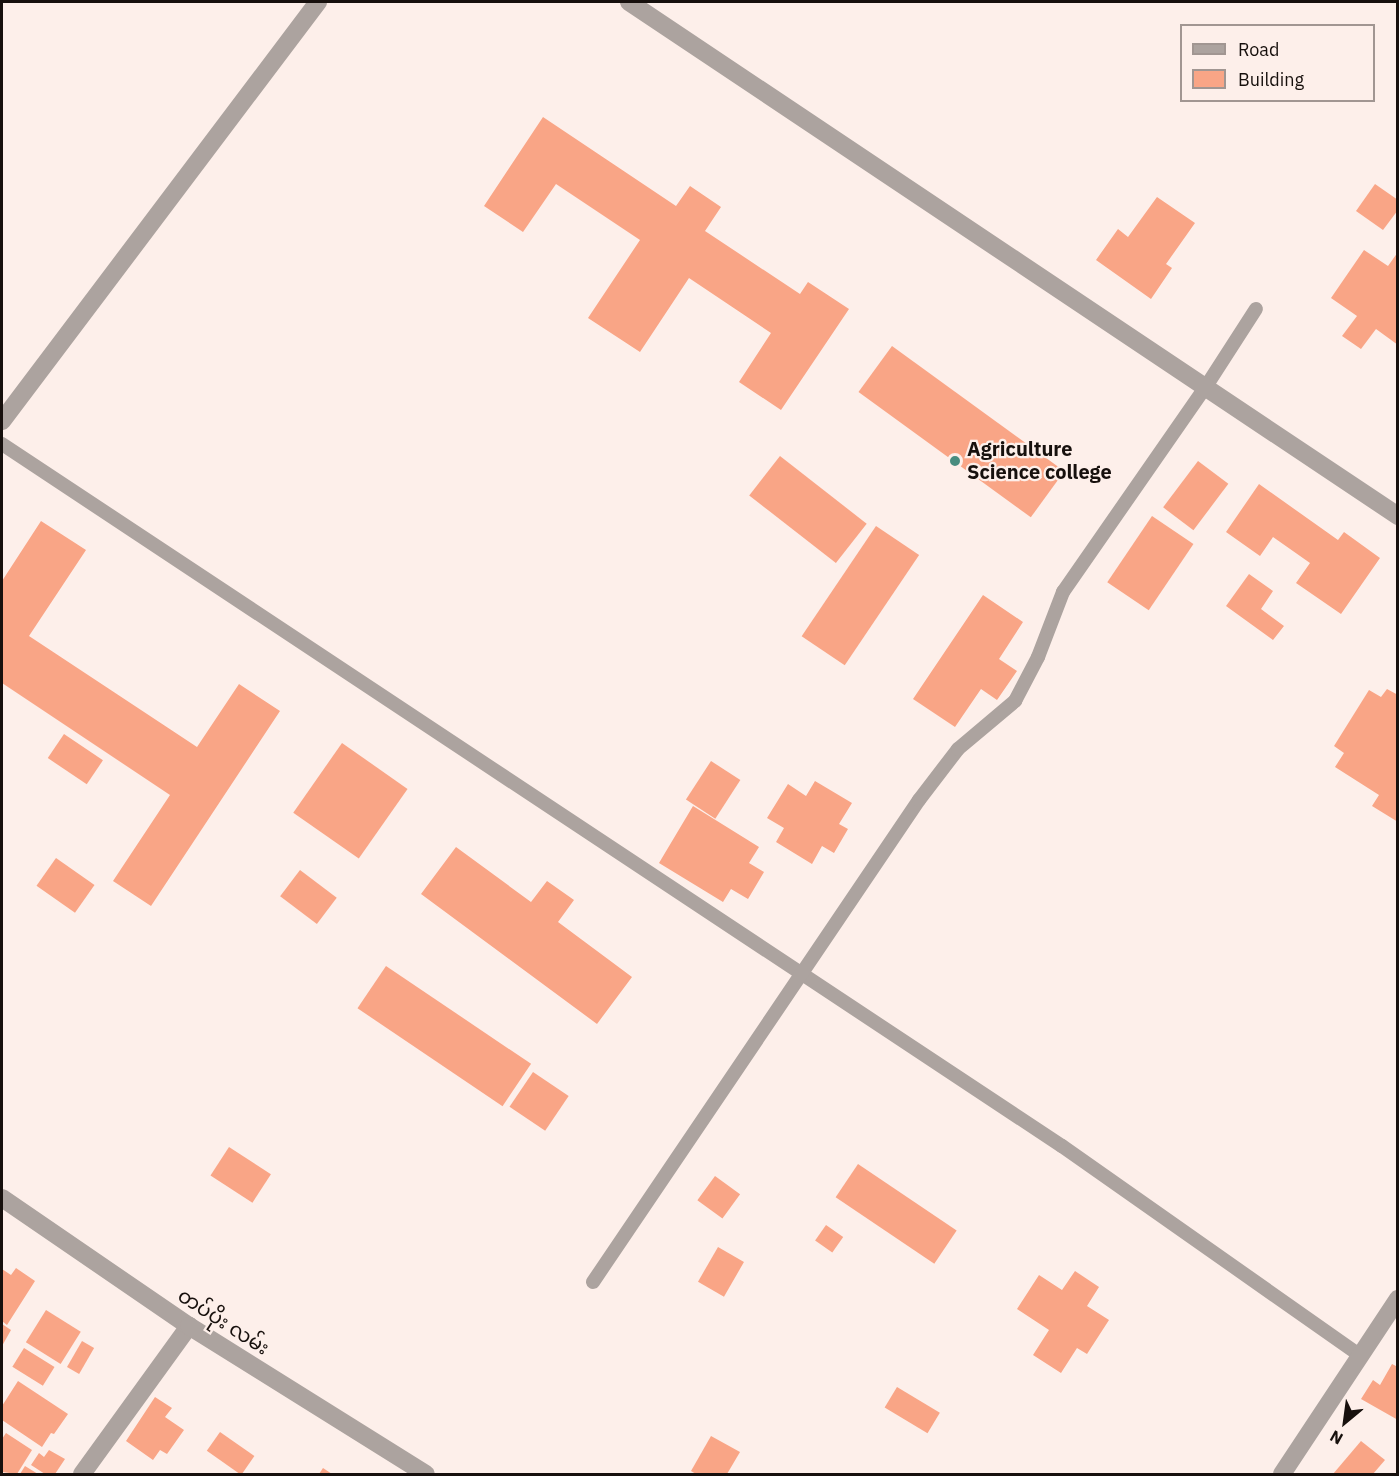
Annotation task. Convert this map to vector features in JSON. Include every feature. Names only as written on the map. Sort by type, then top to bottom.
[{"type":"street","points":[[2,421],[318,2]]},
{"type":"street","points":[[628,2],[1398,516]]},
{"type":"street","name":"တပ်ပိုး လမ်း","points":[[3,1204],[189,1326],[426,1474]]},
{"type":"street","points":[[1282,1474],[1398,1299]]},
{"type":"street","points":[[82,1474],[189,1326]]},
{"type":"lane","points":[[593,1282],[919,800],[958,749],[1015,701],[1038,657],[1063,592],[1205,388],[1256,309]]},
{"type":"lane","points":[[2,444],[1062,1146],[1360,1356]]},
{"type":"building","points":[[543,117],[676,206],[690,186],[721,207],[705,231],[800,294],[808,282],[849,309],[781,410],[739,382],[771,333],[689,278],[640,352],[588,318],[640,240],[556,184],[523,232],[484,206]]},
{"type":"building","points":[[1375,184],[1398,200],[1398,210],[1383,230],[1356,211]]},
{"type":"building","points":[[1157,197],[1195,223],[1166,264],[1172,268],[1151,299],[1096,260],[1118,229],[1128,237]]},
{"type":"building","points":[[1364,250],[1388,266],[1398,252],[1398,345],[1376,329],[1361,349],[1342,336],[1357,316],[1331,298]]},
{"type":"building","points":[[892,346],[1064,471],[1031,517],[858,392]]},
{"type":"building","points":[[780,456],[867,524],[836,563],[749,495]]},
{"type":"building","points":[[1198,461],[1228,484],[1193,530],[1163,507]]},
{"type":"building","points":[[1259,484],[1338,540],[1344,532],[1380,558],[1341,614],[1296,583],[1310,563],[1273,537],[1260,556],[1226,532]]},
{"type":"building","points":[[1152,516],[1193,544],[1149,610],[1107,582]]},
{"type":"building","points":[[41,521],[86,550],[29,636],[197,747],[239,684],[280,711],[151,906],[113,881],[170,795],[2,683],[2,581]]},
{"type":"building","points":[[876,526],[919,555],[845,665],[802,636]]},
{"type":"building","points":[[1249,574],[1273,591],[1261,609],[1284,626],[1273,640],[1226,606]]},
{"type":"building","points":[[983,595],[1023,622],[999,659],[1017,671],[997,700],[981,689],[955,727],[913,699]]},
{"type":"building","points":[[1387,689],[1398,695],[1398,822],[1372,806],[1379,795],[1335,767],[1344,753],[1334,746],[1369,690],[1381,697]]},
{"type":"building","points":[[64,734],[103,760],[87,784],[48,758]]},
{"type":"building","points":[[342,743],[408,789],[359,859],[293,813]]},
{"type":"building","points":[[711,761],[740,780],[715,819],[686,800]]},
{"type":"building","points":[[815,781],[852,803],[839,824],[848,829],[834,853],[822,846],[812,864],[776,842],[784,828],[767,818],[788,784],[806,796]]},
{"type":"building","points":[[693,806],[759,847],[749,863],[764,872],[748,899],[731,889],[723,902],[659,863]]},
{"type":"building","points":[[456,847],[531,902],[547,881],[574,900],[558,922],[632,977],[597,1024],[421,894]]},
{"type":"building","points":[[56,858],[95,885],[75,913],[36,886]]},
{"type":"building","points":[[300,870],[337,898],[317,924],[280,896]]},
{"type":"building","points":[[386,966],[531,1064],[503,1106],[357,1008]]},
{"type":"building","points":[[533,1072],[569,1096],[545,1131],[510,1107]]},
{"type":"building","points":[[229,1147],[271,1174],[252,1203],[210,1176]]},
{"type":"building","points":[[858,1164],[957,1231],[934,1264],[836,1197]]},
{"type":"building","points":[[715,1176],[740,1194],[722,1218],[697,1200]]},
{"type":"building","points":[[826,1225],[843,1237],[832,1253],[815,1241]]},
{"type":"building","points":[[718,1247],[744,1262],[724,1297],[698,1282]]},
{"type":"building","points":[[16,1268],[35,1281],[7,1325],[2,1321],[2,1269],[11,1275]]},
{"type":"building","points":[[1075,1271],[1099,1287],[1087,1306],[1109,1320],[1087,1354],[1077,1348],[1061,1373],[1033,1355],[1049,1330],[1017,1309],[1039,1275],[1062,1290]]},
{"type":"building","points":[[46,1310],[81,1332],[61,1364],[26,1342]]},
{"type":"building","points":[[2,1324],[11,1330],[2,1346]]},
{"type":"building","points":[[82,1341],[94,1348],[79,1374],[67,1367]]},
{"type":"building","points":[[24,1348],[55,1367],[43,1386],[12,1367]]},
{"type":"building","points":[[1392,1364],[1398,1367],[1398,1420],[1361,1399],[1373,1380],[1380,1385]]},
{"type":"building","points":[[18,1381],[68,1414],[42,1447],[2,1420],[2,1406]]},
{"type":"building","points":[[897,1387],[940,1413],[927,1433],[885,1408]]},
{"type":"building","points":[[155,1397],[172,1408],[165,1417],[184,1430],[167,1454],[160,1450],[153,1460],[126,1441]]},
{"type":"building","points":[[220,1432],[254,1456],[240,1474],[207,1451]]},
{"type":"building","points":[[6,1433],[32,1450],[17,1474],[2,1472],[2,1439]]},
{"type":"building","points":[[711,1436],[740,1452],[727,1474],[696,1474],[691,1471]]},
{"type":"building","points":[[1361,1441],[1385,1460],[1373,1474],[1333,1474]]},
{"type":"building","points":[[49,1450],[65,1459],[55,1474],[45,1474],[31,1465],[39,1453],[44,1457]]},
{"type":"building","points":[[25,1466],[38,1474],[20,1474]]},
{"type":"building","points":[[323,1468],[332,1474],[319,1474]]},
{"type":"place","name":"Agriculture Science college","points":[[955,461]]}]
